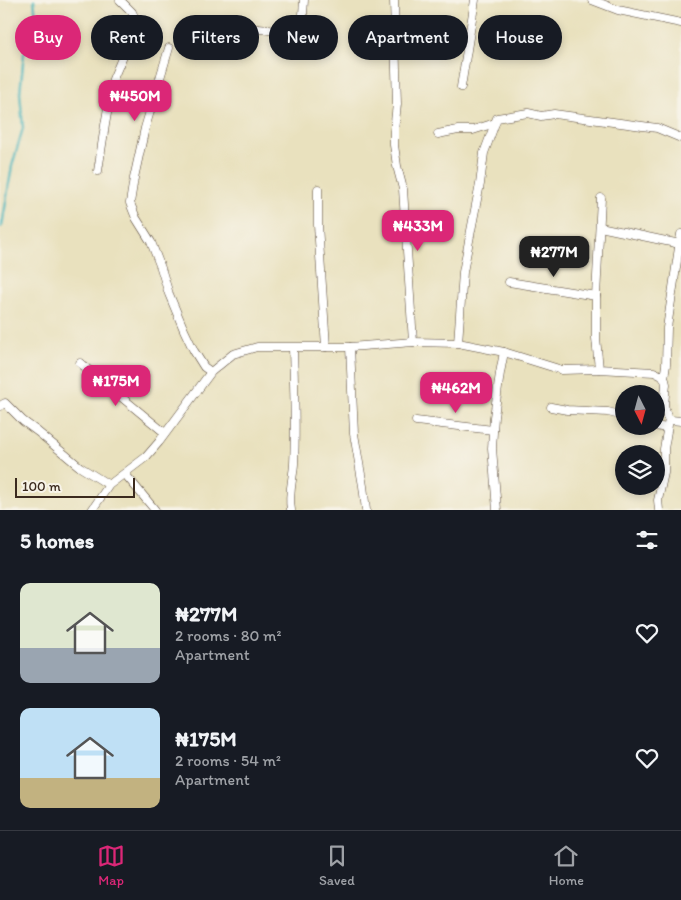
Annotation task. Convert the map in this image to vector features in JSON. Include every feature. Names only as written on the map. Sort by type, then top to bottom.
[{"type":"street","points":[[98,172],[114,79],[137,23],[132,12],[120,0]]},
{"type":"street","points":[[259,29],[299,32],[302,28],[304,0]]},
{"type":"street","points":[[394,0],[397,104],[394,145],[403,189],[413,342]]},
{"type":"street","points":[[461,87],[476,0]]},
{"type":"street","points":[[592,0],[618,10],[681,23]]},
{"type":"street","points":[[169,48],[145,128],[130,203],[136,218],[151,242],[169,294],[194,351],[204,367],[211,372]]},
{"type":"street","points":[[458,343],[463,272],[484,153],[497,118],[528,113],[541,116],[554,114],[657,128],[681,138]]},
{"type":"street","points":[[438,134],[458,130],[473,130],[495,124]]},
{"type":"street","points":[[318,189],[318,225],[326,347]]},
{"type":"street","points":[[599,369],[596,338],[596,296],[601,198]]},
{"type":"street","points":[[600,227],[680,244]]},
{"type":"street","points":[[659,510],[658,500],[664,473],[664,449],[669,419],[665,411],[666,384],[664,378],[667,328],[679,258],[681,234]]},
{"type":"street","points":[[509,282],[596,296]]},
{"type":"street","points":[[92,510],[109,485],[146,457],[211,372],[233,354],[256,347],[350,347],[413,342],[458,343],[504,352],[562,370],[599,369],[654,372],[664,378]]},
{"type":"street","points":[[350,347],[354,434],[366,510]]},
{"type":"street","points":[[290,510],[295,436],[293,348]]},
{"type":"street","points":[[497,510],[492,448],[504,352]]},
{"type":"street","points":[[80,363],[165,433]]},
{"type":"street","points":[[0,406],[5,404],[80,467],[109,485]]},
{"type":"street","points":[[551,407],[615,414]]},
{"type":"street","points":[[669,419],[681,421]]},
{"type":"street","points":[[416,422],[493,430]]},
{"type":"street","points":[[125,474],[155,510]]},
{"type":"waterway","points":[[0,227],[2,226],[12,166],[23,128],[20,93],[24,54],[36,18],[34,0]]}]
